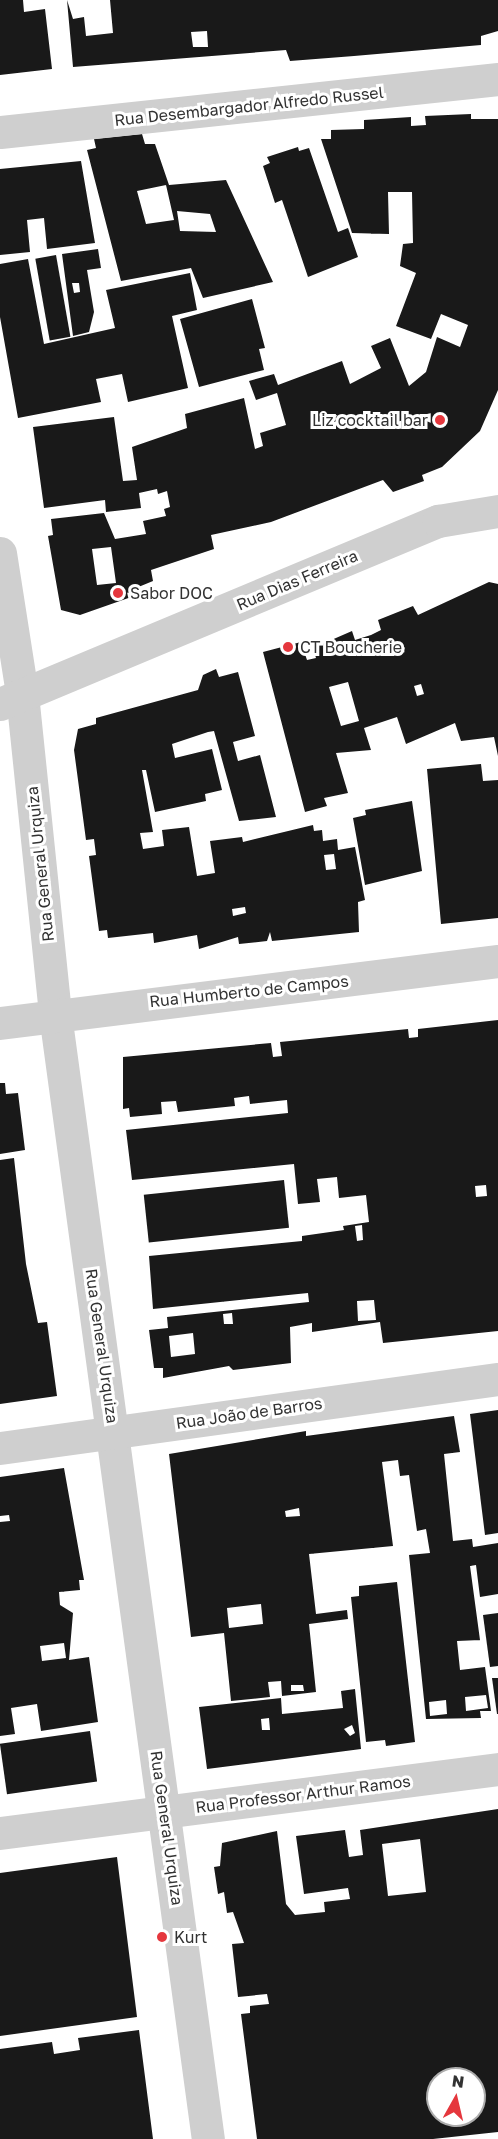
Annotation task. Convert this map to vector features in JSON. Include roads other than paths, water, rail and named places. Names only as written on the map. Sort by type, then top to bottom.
[{"type":"street","name":"Rua Desembargador Alfredo Russel","points":[[0,132],[498,79]]},
{"type":"street","name":"Rua Dias Ferreira","points":[[11,699],[438,521],[498,511]]},
{"type":"street","name":"Rua General Urquiza","points":[[0,553],[11,699],[208,2139]]},
{"type":"street","name":"Rua Humberto de Campos","points":[[0,1023],[55,1014],[498,961]]},
{"type":"street","name":"Rua João de Barros","points":[[0,1448],[498,1379]]},
{"type":"street","name":"Rua Professor Arthur Ramos","points":[[0,1833],[498,1769]]},
{"type":"place","name":"Liz cocktail bar","points":[[440,420]]},
{"type":"place","name":"Sabor DOC","points":[[118,593]]},
{"type":"place","name":"CT Boucherie","points":[[288,647]]},
{"type":"place","name":"Kurt","points":[[162,1937]]}]
